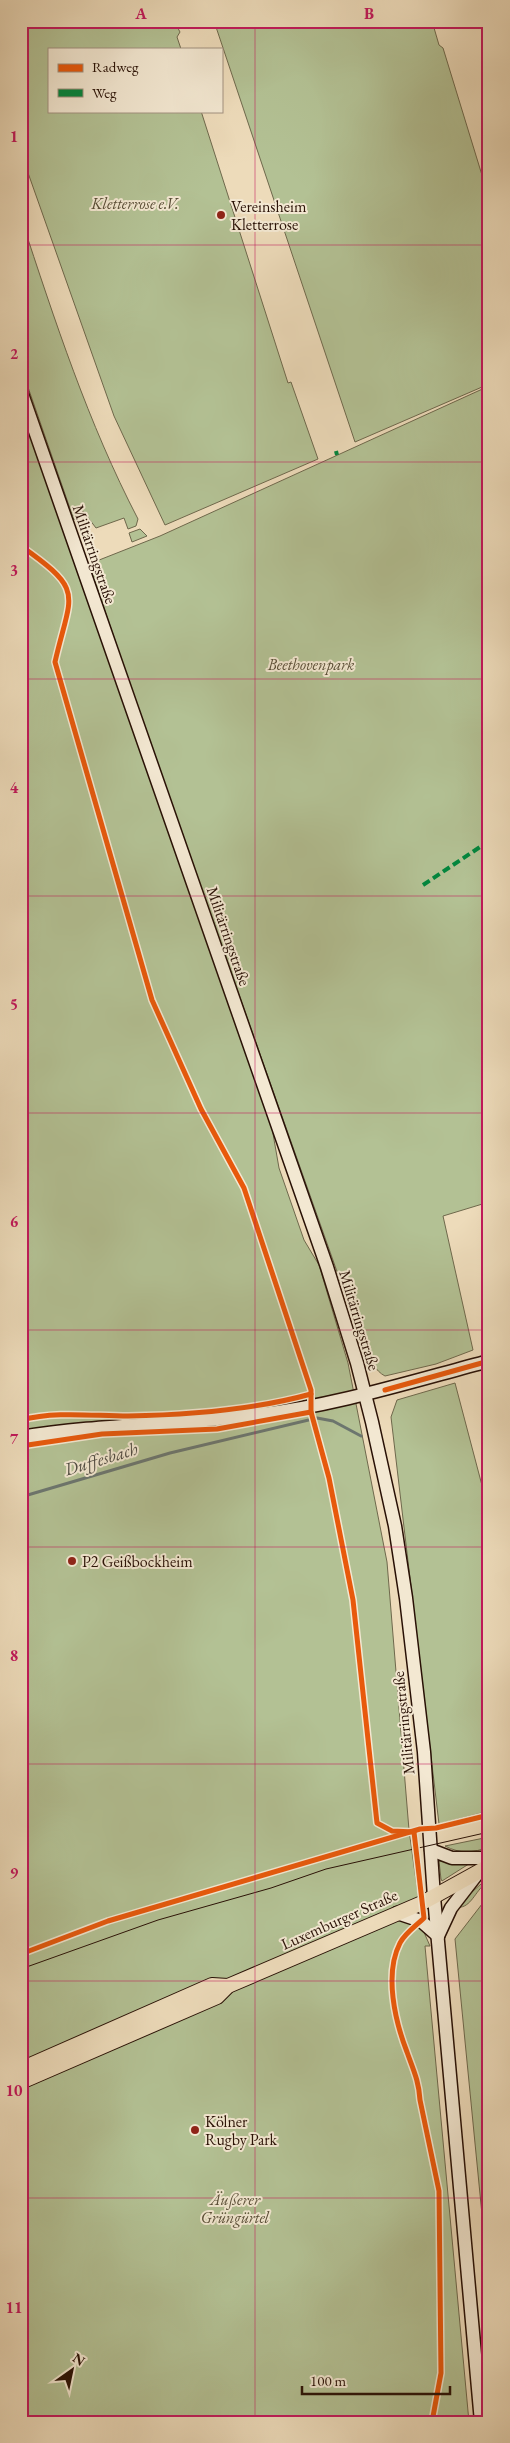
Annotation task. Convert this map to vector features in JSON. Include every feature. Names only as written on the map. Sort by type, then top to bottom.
[{"type":"main road","name":"Militärringstraße","points":[[21,392],[327,1267],[365,1394],[395,1526],[405,1589],[424,1752],[430,1850],[481,2422]]},
{"type":"main road","points":[[21,1437],[56,1432],[258,1415],[365,1394],[489,1361]]},
{"type":"main road","points":[[430,1850],[452,1858],[489,1858]]},
{"type":"main road","points":[[397,1913],[421,1921],[438,1936],[451,1908],[485,1868]]},
{"type":"main road","name":"Luxemburger Straße","points":[[21,2082],[217,1997],[228,1986],[434,1897],[485,1868]]},
{"type":"main road","name":"Luxemburger Straße","points":[[21,2069],[212,1985],[228,1986]]},
{"type":"green space","name":"Kletterrose e.V.","points":[[21,21],[174,21],[180,32],[177,37],[181,48],[48,48],[48,112],[201,112],[288,383],[291,382],[318,459],[165,525],[114,416],[21,153]]},
{"type":"green space","points":[[214,21],[432,21],[439,45],[443,48],[489,198],[489,384],[355,442]]},
{"type":"green space","points":[[21,218],[88,409],[103,446],[138,519],[136,526],[128,529],[124,518],[96,528],[83,511],[74,520],[21,367]]},
{"type":"green space","name":"Beethovenpark","points":[[489,386],[489,1202],[443,1216],[473,1350],[436,1364],[385,1376],[364,1356],[351,1311],[153,752],[89,564],[160,536]]},
{"type":"green space","name":"Äußerer Grüngürtel","points":[[21,410],[272,1128],[279,1168],[304,1240],[319,1265],[348,1363],[387,1562],[409,1830],[423,1930],[430,1946],[425,1946],[469,2422],[21,2422]]},
{"type":"green space","points":[[140,529],[147,536],[132,542],[129,533]]},
{"type":"green space","points":[[455,1383],[489,1512],[489,1811],[439,1824],[391,1417],[397,1400]]},
{"type":"green space","points":[[489,1837],[489,1847],[477,1850],[467,1852],[445,1846]]},
{"type":"green space","points":[[475,1860],[442,1881],[439,1861]]},
{"type":"green space","points":[[481,1884],[484,1885],[468,1903],[464,1906],[455,1907]]},
{"type":"green space","points":[[489,1895],[489,2286],[455,1939]]},
{"type":"waterway","name":"Duffesbach","points":[[21,1497],[170,1453],[317,1418],[333,1421],[361,1436]]},
{"type":"tram line","points":[[21,1969],[158,1920],[271,1888],[326,1869],[489,1832]]},
{"type":"marked path","points":[[336,451],[337,455]]},
{"type":"marked path","points":[[423,885],[489,841]]},
{"type":"cycle path","points":[[21,546],[42,561],[65,584],[68,595],[68,607],[55,662],[152,1000],[201,1109],[244,1188],[311,1390],[311,1412],[329,1478],[353,1600],[377,1823],[392,1831],[414,1832]]},
{"type":"cycle path","points":[[385,1390],[489,1361]]},
{"type":"cycle path","points":[[21,1420],[61,1415],[128,1416],[197,1413],[244,1408],[311,1394]]},
{"type":"cycle path","points":[[21,1446],[102,1434],[217,1429],[311,1412]]},
{"type":"cycle path","points":[[21,1954],[108,1921],[420,1829],[436,1828],[489,1815]]},
{"type":"cycle path","points":[[414,1832],[424,1918],[400,1943],[395,1955],[392,1983],[395,2012],[417,2081],[439,2191],[441,2373],[432,2422]]},
{"type":"place","name":"Vereinsheim Kletterrose","points":[[221,215]]},
{"type":"place","name":"P2 Geißbockheim","points":[[72,1561]]},
{"type":"place","name":"Kölner Rugby Park","points":[[195,2130]]}]
